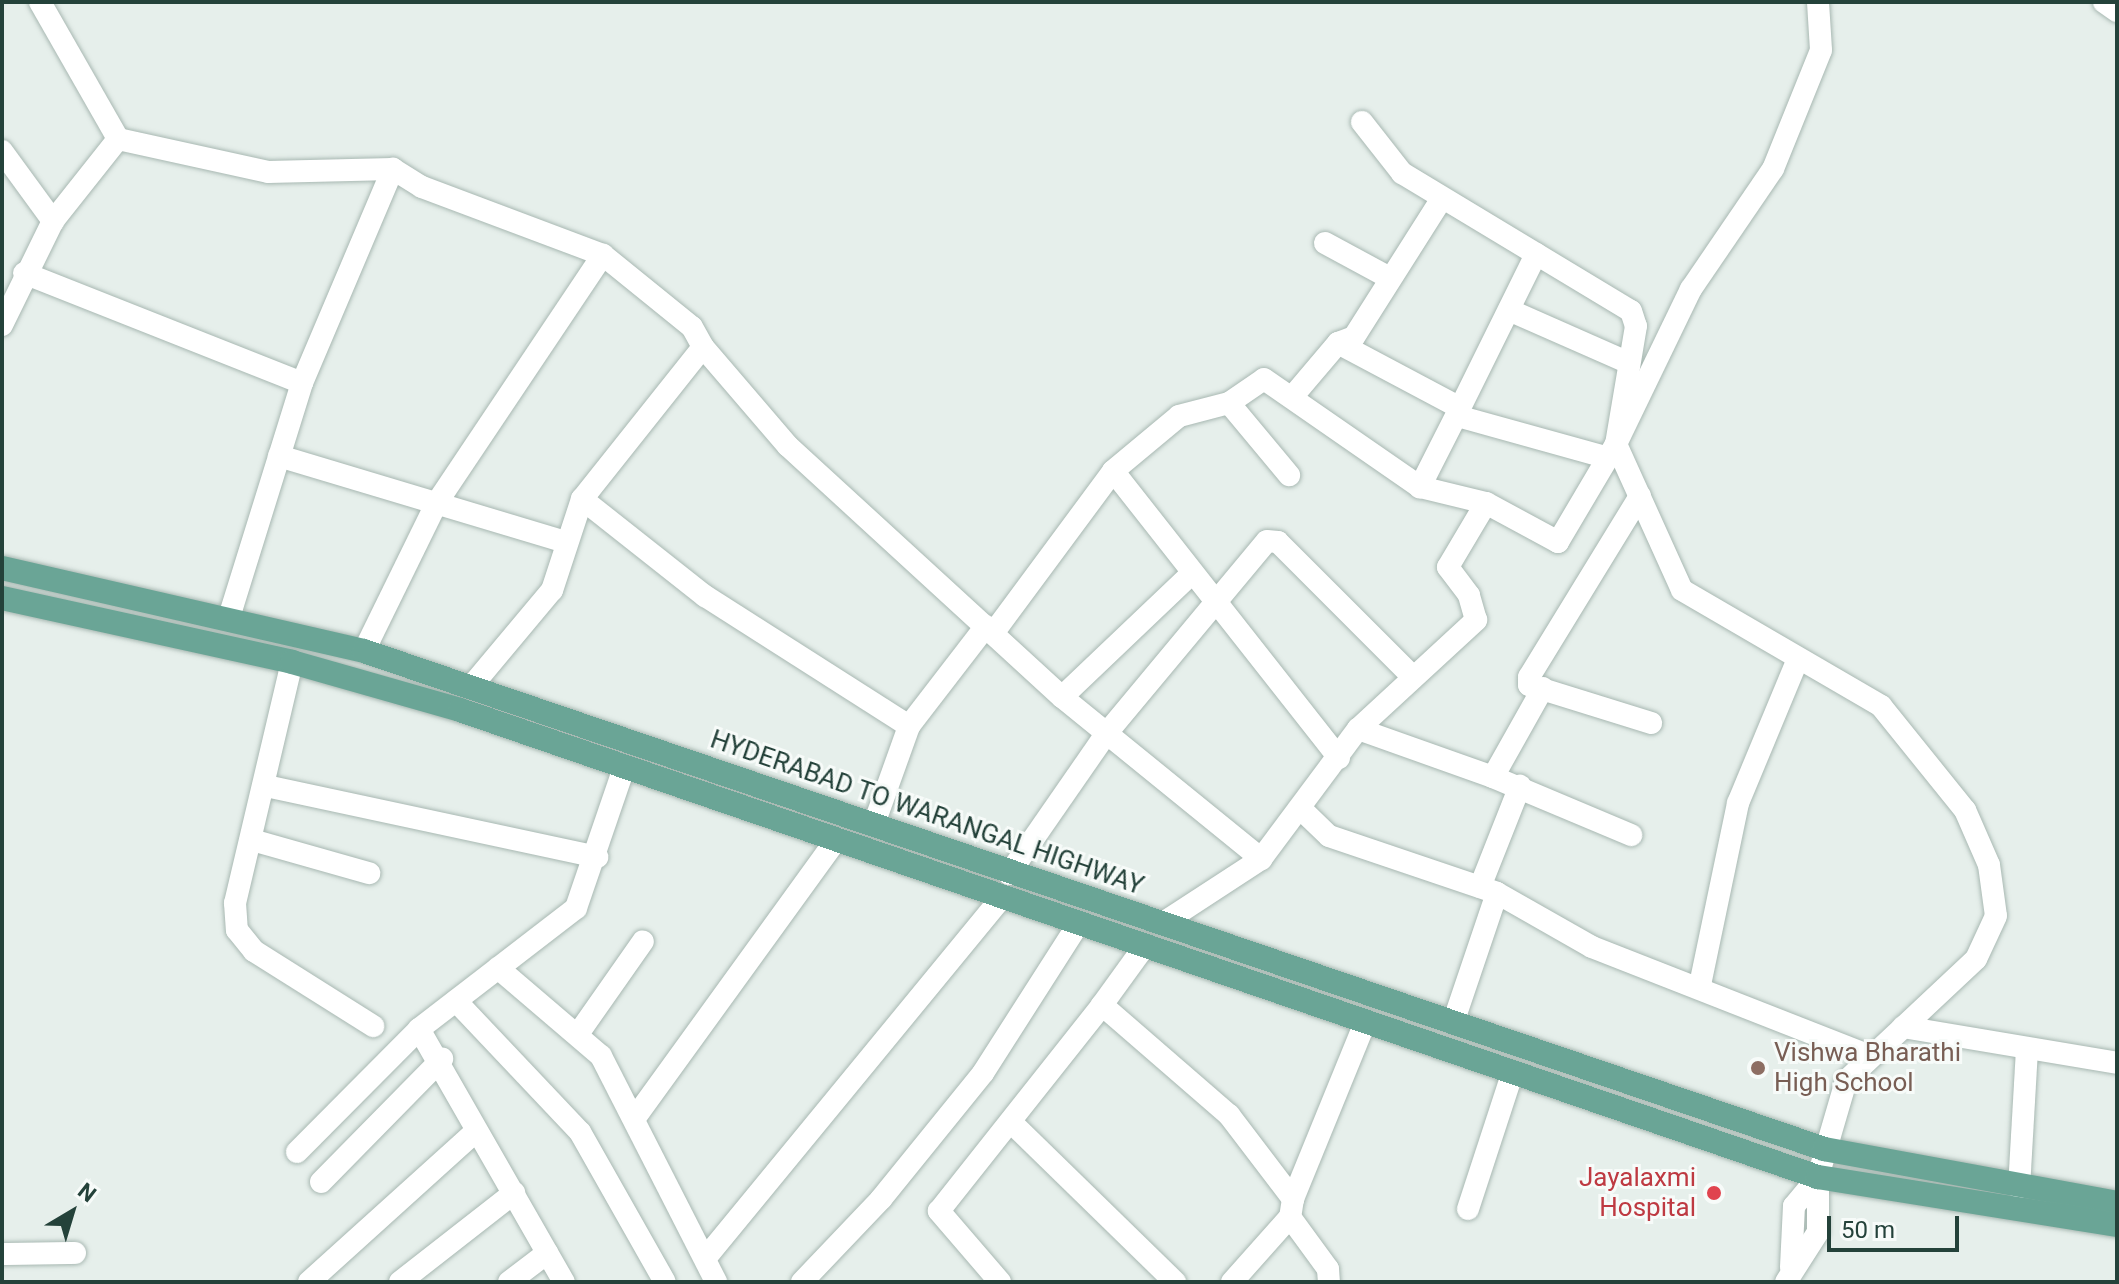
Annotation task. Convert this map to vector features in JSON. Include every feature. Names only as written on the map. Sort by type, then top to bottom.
[{"type":"main road","name":"HYDERABAD TO WARANGAL HIGHWAY","points":[[2,568],[364,651],[874,824],[1006,885],[1163,923],[1824,1149],[2019,1188],[2117,1203]]},
{"type":"main road","points":[[2,598],[292,662],[460,710],[837,839],[1006,885],[1077,926],[1818,1177],[2117,1225]]},
{"type":"street","points":[[40,2],[118,139],[268,172],[393,169],[422,187],[603,255],[692,327],[703,347],[769,428],[1062,697],[1261,859]]},
{"type":"street","points":[[874,824],[909,726],[990,629],[1113,471],[1142,439],[1179,416],[1229,403],[1264,379],[1293,396],[1420,487],[1486,503],[1558,542],[1611,451],[1691,289],[1773,169],[1821,50],[1818,2]]},
{"type":"street","points":[[2104,2],[2117,11]]},
{"type":"street","points":[[1362,122],[1378,150],[1441,200],[1631,311],[1636,326],[1611,451],[1640,496],[1682,590],[1881,706],[1965,810],[1989,865],[1996,916],[1976,959],[1903,1027],[1867,1055],[1846,1081],[1818,1177],[1818,1232],[1789,1275]]},
{"type":"street","points":[[2,325],[24,273],[53,221],[118,139]]},
{"type":"street","points":[[2,151],[53,221]]},
{"type":"street","points":[[229,618],[302,383],[393,169]]},
{"type":"street","points":[[1293,396],[1338,343],[1354,337],[1388,277],[1441,200]]},
{"type":"street","points":[[1325,243],[1388,277]]},
{"type":"street","points":[[1420,487],[1460,413],[1536,254]]},
{"type":"street","points":[[364,651],[436,504],[603,255]]},
{"type":"street","points":[[24,273],[302,383]]},
{"type":"street","points":[[1509,310],[1627,362]]},
{"type":"street","points":[[1338,343],[1460,413],[1611,451]]},
{"type":"street","points":[[471,687],[552,590],[563,541],[582,499],[703,347]]},
{"type":"street","points":[[1229,403],[1289,475]]},
{"type":"street","points":[[279,456],[563,541]]},
{"type":"street","points":[[1113,471],[1339,758]]},
{"type":"street","points":[[1640,496],[1534,660],[1529,685],[1651,723]]},
{"type":"street","points":[[582,499],[705,596],[909,726]]},
{"type":"street","points":[[1163,923],[1261,859],[1358,729],[1476,620],[1469,595],[1448,567],[1486,503]]},
{"type":"street","points":[[708,1255],[1006,885],[1106,734],[1218,608],[1262,545],[1278,542],[1412,676]]},
{"type":"street","points":[[1062,697],[1192,573]]},
{"type":"street","points":[[1700,985],[1738,803],[1798,659]]},
{"type":"street","points":[[292,662],[266,786],[235,903],[237,930],[254,951],[373,1026]]},
{"type":"street","points":[[1493,777],[1543,688]]},
{"type":"street","points":[[1358,729],[1520,786],[1631,835]]},
{"type":"street","points":[[297,1152],[419,1029],[576,908],[597,857],[624,768]]},
{"type":"street","points":[[266,786],[597,857]]},
{"type":"street","points":[[1453,1023],[1520,786]]},
{"type":"street","points":[[1301,809],[1329,836],[1489,890],[1592,947],[1700,985],[1867,1055]]},
{"type":"street","points":[[637,1115],[837,839]]},
{"type":"street","points":[[252,840],[369,873]]},
{"type":"street","points":[[802,1282],[959,1104],[1041,991],[1077,926]]},
{"type":"street","points":[[578,1034],[643,941]]},
{"type":"street","points":[[1000,1282],[939,1211],[1012,1123],[1144,947]]},
{"type":"street","points":[[498,968],[578,1034],[637,1115],[708,1255],[713,1281]]},
{"type":"street","points":[[456,1001],[580,1132],[665,1282]]},
{"type":"street","points":[[1102,1005],[1229,1115],[1292,1208],[1328,1269],[1329,1282]]},
{"type":"street","points":[[1232,1282],[1292,1208],[1365,1023]]},
{"type":"street","points":[[1903,1027],[2117,1063]]},
{"type":"street","points":[[419,1029],[442,1059],[475,1132],[514,1193],[564,1282]]},
{"type":"street","points":[[2019,1188],[2027,1050]]},
{"type":"street","points":[[321,1182],[442,1059]]},
{"type":"street","points":[[1468,1209],[1512,1074]]},
{"type":"street","points":[[1012,1123],[1175,1282]]},
{"type":"street","points":[[309,1282],[475,1132]]},
{"type":"street","points":[[400,1282],[514,1193]]},
{"type":"street","points":[[2,1254],[75,1253]]},
{"type":"street","points":[[509,1282],[547,1253]]},
{"type":"place","name":"Vishwa Bharathi High School","points":[[1758,1068]]},
{"type":"place","name":"Jayalaxmi Hospital","points":[[1714,1193]]}]
